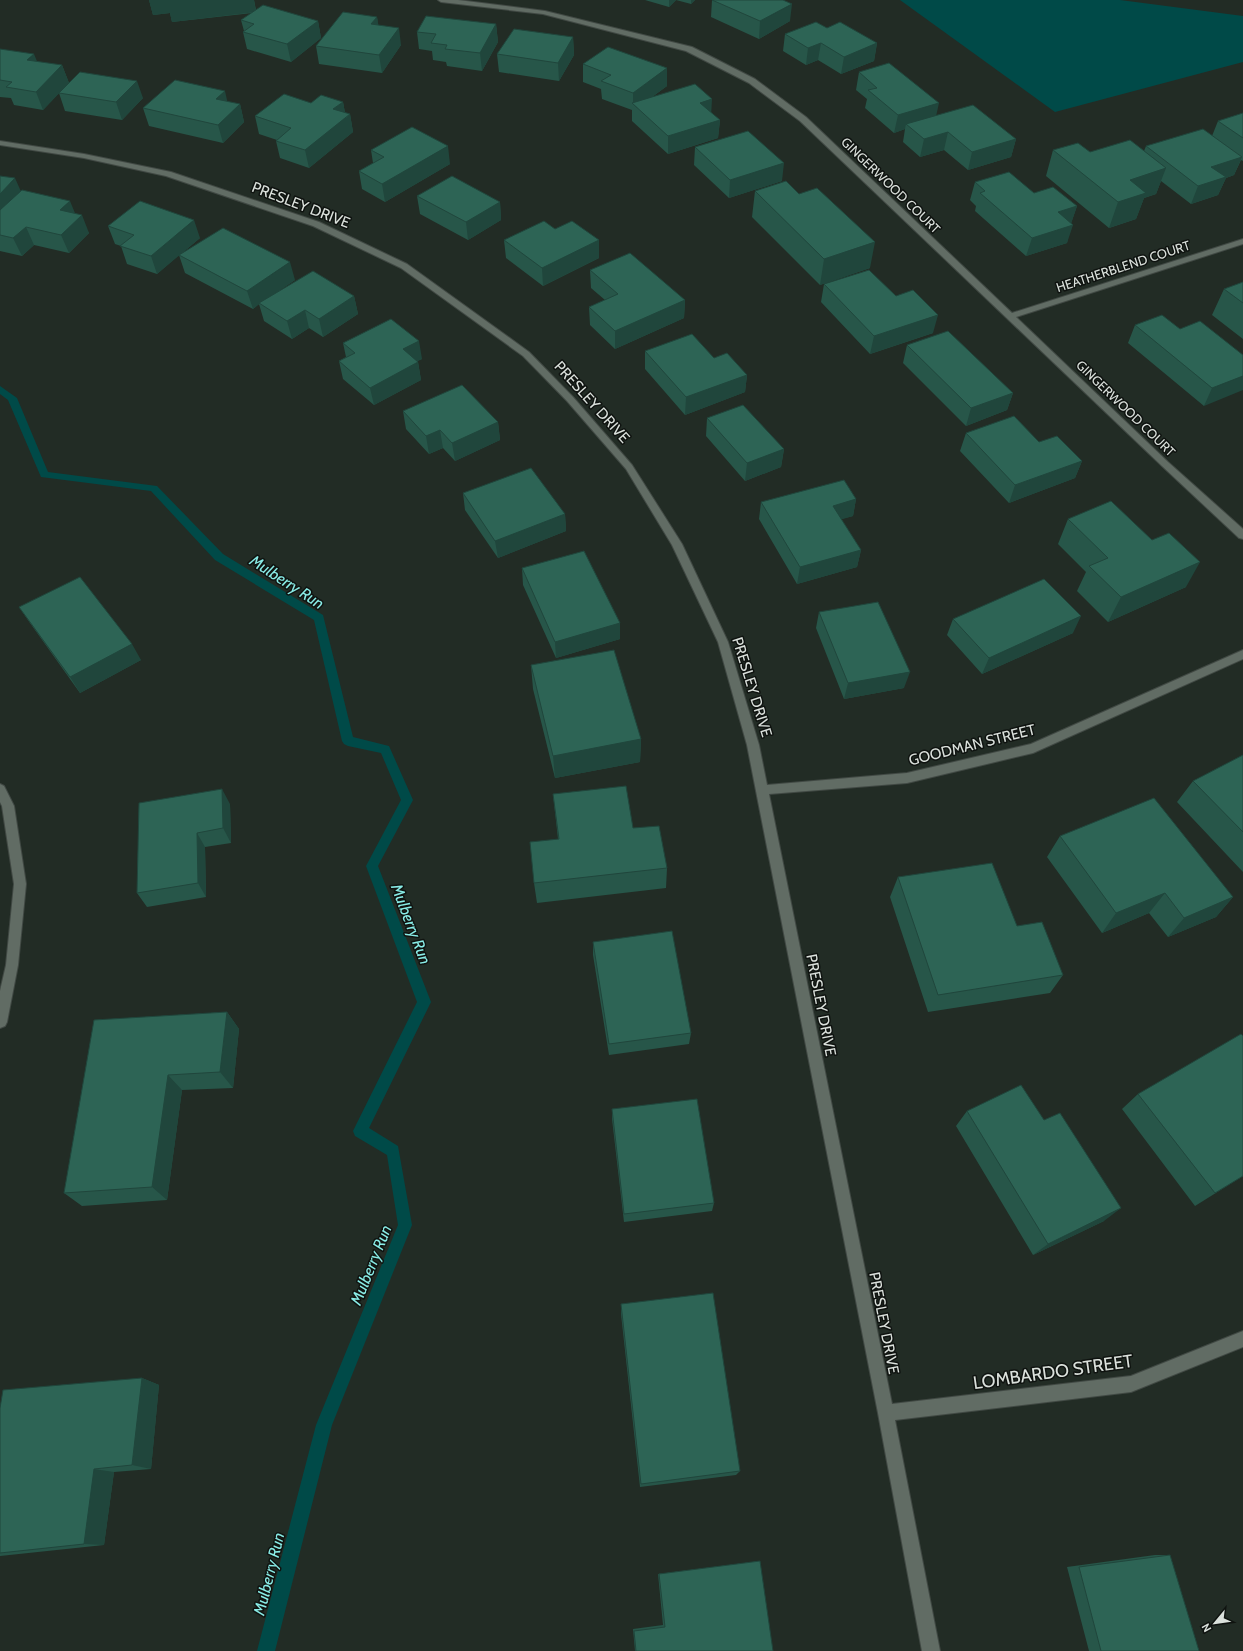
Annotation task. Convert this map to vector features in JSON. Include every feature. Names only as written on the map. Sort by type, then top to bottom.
[{"type":"street","name":"GINGERWOOD COURT","points":[[441,0],[543,12],[689,49],[752,80],[803,119],[1165,464],[1243,535]]},
{"type":"street","name":"PRESLEY DRIVE","points":[[0,143],[84,156],[168,174],[316,224],[404,266],[526,354],[570,399],[629,467],[677,544],[723,642],[753,744],[886,1413],[931,1651]]},
{"type":"street","name":"HEATHERBLEND COURT","points":[[1011,316],[1243,241]]},
{"type":"street","name":"GOODMAN STREET","points":[[762,790],[907,778],[1033,748],[1243,654]]},
{"type":"street","points":[[0,789],[8,806],[20,884],[12,965],[0,1022]]},
{"type":"street","name":"LOMBARDO STREET","points":[[886,1413],[1131,1384],[1243,1339]]},
{"type":"water","points":[[900,0],[1120,0],[1243,16],[1243,62],[1055,112]]},
{"type":"building","points":[[712,0],[783,0],[792,4],[760,21]]},
{"type":"building","points":[[263,5],[318,21],[287,44],[243,32],[254,24],[241,20]]},
{"type":"building","points":[[343,12],[377,17],[371,24],[399,28],[379,55],[316,46]]},
{"type":"building","points":[[426,16],[496,24],[480,53],[445,49],[447,45],[431,43],[436,34],[417,32]]},
{"type":"building","points":[[816,22],[827,28],[840,22],[877,43],[844,57],[821,43],[808,48],[785,34]]},
{"type":"building","points":[[514,29],[573,37],[558,63],[497,54]]},
{"type":"building","points":[[608,47],[667,68],[633,93],[601,81],[611,75],[583,64]]},
{"type":"building","points":[[0,49],[34,54],[27,60],[62,65],[36,92],[6,87],[12,82],[0,80]]},
{"type":"building","points":[[889,63],[939,103],[898,115],[868,90],[877,88],[859,72]]},
{"type":"building","points":[[80,72],[137,81],[116,102],[59,93]]},
{"type":"building","points":[[175,80],[225,91],[216,99],[240,104],[218,125],[143,108]]},
{"type":"building","points":[[695,84],[712,99],[700,103],[720,120],[668,136],[632,103]]},
{"type":"building","points":[[284,94],[311,103],[321,95],[343,102],[333,109],[350,114],[305,150],[276,141],[291,128],[255,116]]},
{"type":"building","points":[[973,105],[1016,139],[972,152],[948,132],[924,139],[906,124]]},
{"type":"building","points":[[1243,113],[1243,138],[1218,121]]},
{"type":"building","points":[[412,127],[448,146],[382,184],[359,171],[384,157],[371,150]]},
{"type":"building","points":[[1203,129],[1242,157],[1211,167],[1226,177],[1198,186],[1146,146]]},
{"type":"building","points":[[748,131],[784,163],[730,180],[695,147]]},
{"type":"building","points":[[1130,140],[1166,168],[1130,180],[1146,193],[1118,202],[1053,150],[1078,143],[1090,152]]},
{"type":"building","points":[[1009,172],[1034,193],[1053,187],[1077,206],[1058,212],[1073,225],[1032,238],[980,193],[985,191],[975,182]]},
{"type":"building","points":[[0,176],[15,178],[0,194]]},
{"type":"building","points":[[452,176],[500,202],[466,222],[417,196]]},
{"type":"building","points":[[786,181],[799,194],[817,188],[875,242],[824,259],[755,191]]},
{"type":"building","points":[[22,190],[70,201],[60,210],[82,215],[61,235],[26,227],[13,238],[0,235],[0,210]]},
{"type":"building","points":[[140,201],[194,220],[151,256],[120,246],[134,235],[108,226]]},
{"type":"building","points":[[544,221],[555,229],[572,221],[599,240],[542,268],[504,240]]},
{"type":"building","points":[[223,228],[290,262],[247,291],[179,255]]},
{"type":"building","points":[[630,253],[685,300],[615,331],[589,307],[618,294],[590,270]]},
{"type":"building","points":[[869,270],[896,296],[913,290],[938,315],[874,336],[824,284]]},
{"type":"building","points":[[313,271],[354,296],[319,319],[305,310],[287,321],[259,303]]},
{"type":"building","points":[[1243,282],[1243,303],[1224,289]]},
{"type":"building","points":[[1162,315],[1180,329],[1200,321],[1243,355],[1243,376],[1212,388],[1135,325]]},
{"type":"building","points":[[391,319],[419,341],[403,349],[418,362],[370,388],[339,361],[355,353],[343,343]]},
{"type":"building","points":[[948,331],[1013,393],[971,408],[907,345]]},
{"type":"building","points":[[692,334],[714,358],[727,353],[747,375],[686,397],[645,351]]},
{"type":"building","points":[[462,385],[498,422],[452,443],[440,430],[426,436],[403,411]]},
{"type":"building","points":[[743,405],[784,449],[747,463],[707,418]]},
{"type":"building","points":[[1014,416],[1039,442],[1057,436],[1082,461],[1015,485],[966,433]]},
{"type":"building","points":[[531,468],[565,514],[495,541],[463,493]]},
{"type":"building","points":[[844,480],[856,499],[833,506],[861,550],[800,567],[761,502]]},
{"type":"building","points":[[1111,501],[1152,540],[1169,533],[1200,562],[1121,597],[1089,566],[1108,558],[1068,519]]},
{"type":"building","points":[[584,551],[620,623],[555,642],[522,568]]},
{"type":"building","points":[[80,577],[132,644],[70,677],[19,607]]},
{"type":"building","points":[[1044,579],[1081,616],[989,658],[953,619]]},
{"type":"building","points":[[878,602],[910,672],[848,683],[819,612]]},
{"type":"building","points":[[614,650],[641,739],[553,756],[531,665]]},
{"type":"building","points":[[1243,755],[1243,832],[1193,781]]},
{"type":"building","points":[[626,786],[633,828],[659,826],[667,868],[534,883],[530,842],[559,839],[553,794]]},
{"type":"building","points":[[222,789],[223,828],[197,833],[198,883],[137,893],[139,803]]},
{"type":"building","points":[[1154,798],[1233,897],[1184,918],[1165,893],[1116,913],[1060,836]]},
{"type":"building","points":[[992,863],[1017,926],[1042,922],[1063,975],[938,995],[898,877]]},
{"type":"building","points":[[672,931],[691,1033],[609,1044],[593,942]]},
{"type":"building","points":[[227,1012],[220,1072],[168,1075],[152,1187],[64,1193],[94,1020]]},
{"type":"building","points":[[1241,1034],[1243,1036],[1243,1176],[1215,1193],[1138,1094]]},
{"type":"building","points":[[1021,1085],[1044,1120],[1060,1113],[1121,1208],[1048,1244],[967,1111]]},
{"type":"building","points":[[697,1099],[714,1203],[624,1214],[612,1109]]},
{"type":"building","points":[[713,1293],[740,1471],[641,1484],[621,1304]]},
{"type":"building","points":[[142,1378],[132,1465],[94,1469],[84,1544],[0,1553],[0,1408],[3,1390]]},
{"type":"building","points":[[1170,1555],[1199,1651],[1101,1651],[1079,1567]]},
{"type":"building","points":[[760,1561],[773,1651],[636,1651],[634,1631],[665,1627],[659,1574]]},
{"type":"waterway","name":"Mulberry Run","points":[[0,389],[12,398],[44,475],[154,488],[219,557],[319,618],[348,741],[385,749],[407,800],[372,866],[424,1002],[360,1131],[393,1151],[405,1225],[324,1425],[266,1651]]}]
